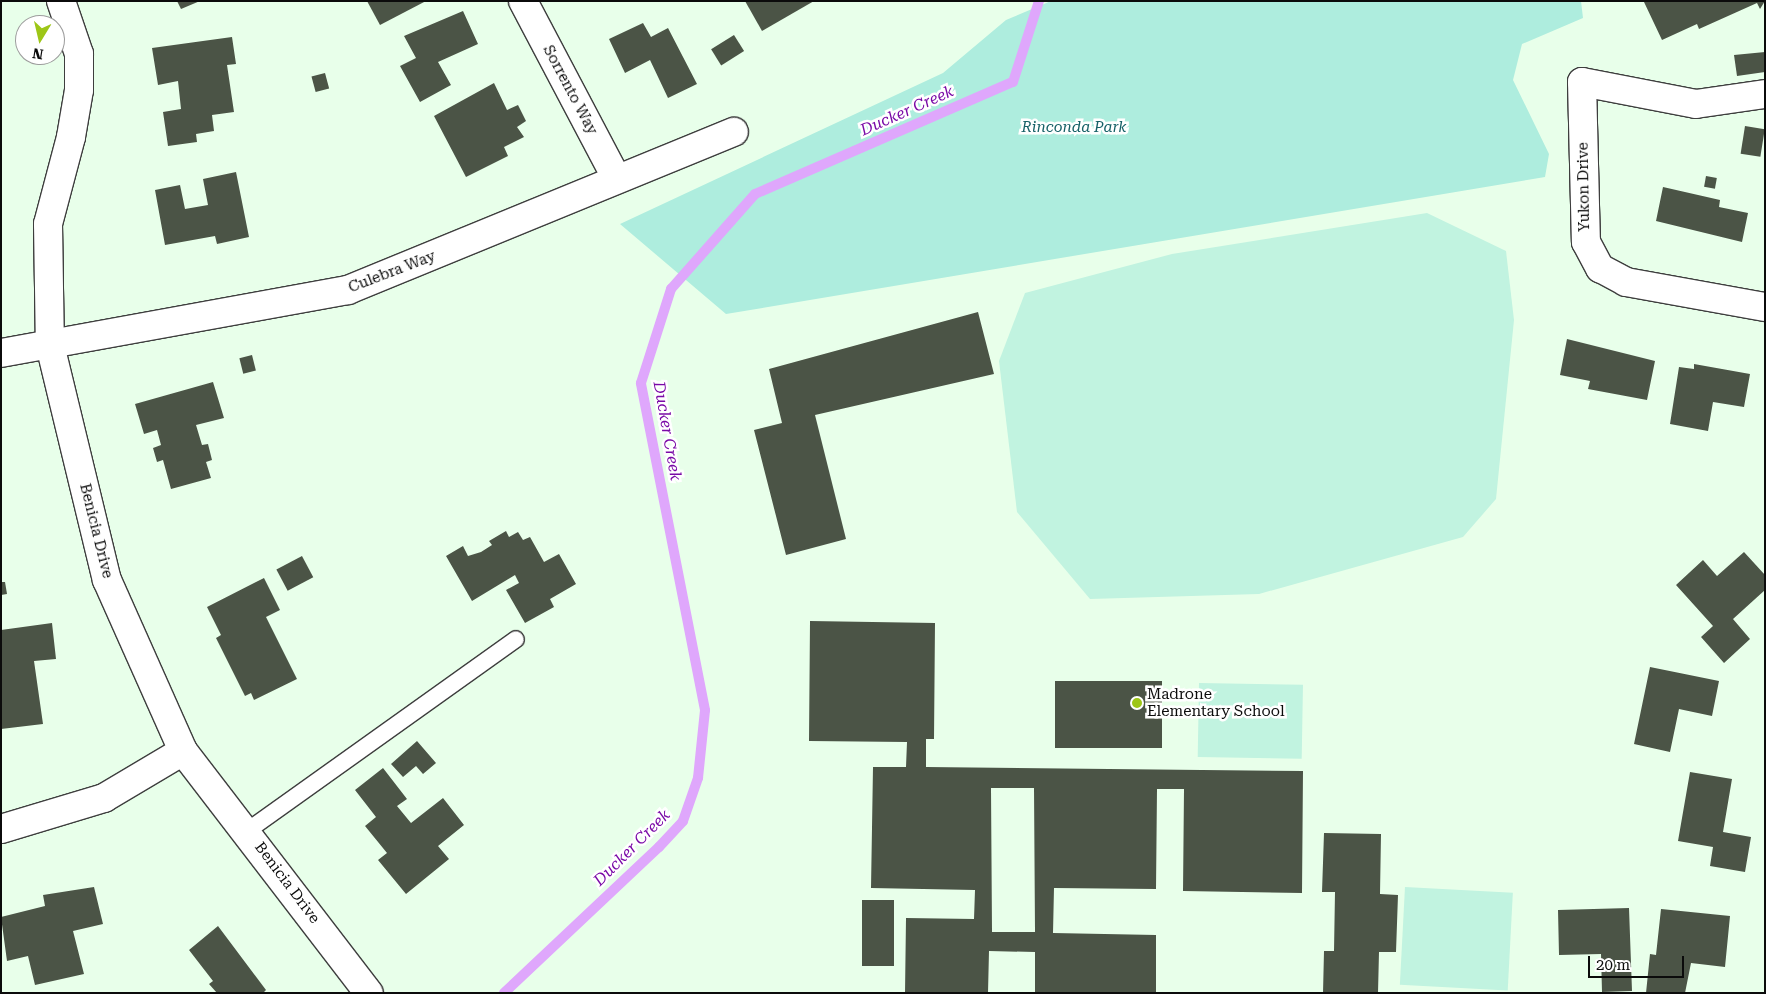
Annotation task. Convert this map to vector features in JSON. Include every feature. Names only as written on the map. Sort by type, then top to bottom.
[{"type":"street","name":"Benicia Drive","points":[[61,1],[79,54],[78,90],[71,137],[48,224],[50,345],[107,580],[183,751],[247,831],[369,993]]},
{"type":"street","name":"Sorrento Way","points":[[524,1],[617,179]]},
{"type":"street","name":"Yukon Drive","points":[[1765,94],[1696,104],[1582,82],[1586,242],[1600,268],[1626,282],[1765,307]]},
{"type":"street","name":"Culebra Way","points":[[1,353],[348,290],[734,132]]},
{"type":"street","points":[[1,829],[104,798],[183,751]]},
{"type":"lane","points":[[247,831],[516,639]]},
{"type":"green space","name":"Rinconda Park","points":[[1051,1],[1581,1],[1583,18],[1522,44],[1513,80],[1549,154],[1545,177],[726,314],[620,224],[943,73],[1006,20]]},
{"type":"green space","points":[[1427,213],[1506,251],[1514,320],[1496,499],[1463,537],[1259,594],[1090,599],[1017,512],[999,361],[1025,293],[1172,254]]},
{"type":"green space","points":[[1199,683],[1303,685],[1302,759],[1198,757]]},
{"type":"green space","points":[[1405,887],[1513,893],[1508,991],[1400,985]]},
{"type":"building","points":[[177,1],[200,1],[181,9]]},
{"type":"building","points":[[367,1],[426,1],[380,25]]},
{"type":"building","points":[[745,1],[814,1],[762,31]]},
{"type":"building","points":[[1765,1],[1760,9],[1757,3],[1699,29],[1697,24],[1662,40],[1644,2]]},
{"type":"building","points":[[463,11],[478,44],[438,62],[451,85],[420,102],[400,66],[416,58],[404,36]]},
{"type":"building","points":[[643,23],[651,37],[668,28],[697,84],[668,98],[650,60],[625,73],[609,39]]},
{"type":"building","points":[[734,35],[744,51],[721,65],[711,49]]},
{"type":"building","points":[[232,37],[236,64],[227,65],[234,112],[212,115],[214,131],[196,134],[197,142],[168,146],[163,112],[181,109],[178,81],[158,85],[152,48]]},
{"type":"building","points":[[1765,52],[1765,72],[1737,76],[1734,55]]},
{"type":"building","points":[[325,73],[329,88],[316,92],[311,77]]},
{"type":"building","points":[[494,83],[507,110],[518,105],[526,121],[517,127],[524,137],[504,147],[508,156],[466,177],[434,116]]},
{"type":"building","points":[[1745,126],[1765,129],[1760,157],[1741,154]]},
{"type":"building","points":[[236,172],[249,237],[217,244],[215,236],[165,245],[155,190],[180,185],[185,209],[208,205],[203,179]]},
{"type":"building","points":[[1706,176],[1717,178],[1715,189],[1704,187]]},
{"type":"building","points":[[1663,187],[1720,200],[1719,207],[1748,213],[1742,242],[1656,221]]},
{"type":"building","points":[[978,312],[994,374],[815,415],[846,539],[786,555],[754,430],[782,423],[769,369]]},
{"type":"building","points":[[1567,339],[1655,361],[1647,400],[1588,389],[1590,381],[1560,375]]},
{"type":"building","points":[[252,355],[256,371],[243,374],[239,358]]},
{"type":"building","points":[[1694,364],[1750,374],[1744,407],[1713,402],[1708,431],[1670,424],[1679,367],[1694,369]]},
{"type":"building","points":[[213,382],[224,418],[196,425],[202,445],[208,444],[212,460],[206,462],[211,478],[171,489],[163,460],[157,462],[153,448],[161,445],[157,430],[144,434],[135,404]]},
{"type":"building","points":[[506,531],[509,537],[518,532],[523,540],[530,537],[544,562],[559,554],[576,584],[550,599],[554,607],[525,623],[506,590],[519,583],[515,575],[472,601],[446,556],[463,546],[468,556],[481,552],[492,545],[489,541]]},
{"type":"building","points":[[1744,552],[1765,575],[1765,590],[1733,619],[1750,639],[1724,663],[1701,637],[1713,626],[1676,585],[1703,560],[1717,576]]},
{"type":"building","points":[[302,556],[313,577],[288,591],[276,570]]},
{"type":"building","points":[[264,578],[280,610],[266,617],[297,679],[254,700],[251,693],[245,696],[216,638],[221,635],[207,607]]},
{"type":"building","points":[[1,582],[5,582],[7,594],[1,595]]},
{"type":"building","points":[[810,621],[935,623],[934,739],[926,739],[926,767],[1303,771],[1302,893],[1183,891],[1184,789],[1157,789],[1156,889],[1054,888],[1053,933],[1156,935],[1156,993],[1035,993],[1035,952],[989,951],[988,993],[905,993],[906,918],[974,919],[975,890],[871,888],[873,767],[906,767],[907,742],[809,741]],"holes":[[[991,788],[1034,788],[1035,932],[992,932]]]},
{"type":"building","points":[[52,623],[56,659],[34,661],[43,724],[1,729],[1,630]]},
{"type":"building","points":[[1650,667],[1719,681],[1712,716],[1679,709],[1670,752],[1634,744]]},
{"type":"building","points":[[1055,681],[1162,681],[1162,748],[1055,748]]},
{"type":"building","points":[[417,741],[436,763],[423,774],[416,766],[403,777],[391,764]]},
{"type":"building","points":[[383,768],[407,799],[397,806],[411,823],[443,798],[464,825],[438,846],[449,859],[406,894],[378,860],[387,853],[365,826],[376,817],[355,790]]},
{"type":"building","points":[[1690,772],[1732,779],[1723,832],[1751,837],[1745,872],[1710,866],[1713,847],[1678,841]]},
{"type":"building","points":[[1324,833],[1381,834],[1380,894],[1398,895],[1396,952],[1379,952],[1378,993],[1323,993],[1324,951],[1334,951],[1335,892],[1322,892]]},
{"type":"building","points":[[94,887],[103,924],[73,931],[84,974],[35,985],[28,956],[7,961],[1,917],[45,906],[43,895]]},
{"type":"building","points":[[862,900],[894,900],[894,966],[862,966]]},
{"type":"building","points":[[1629,908],[1632,991],[1602,992],[1601,954],[1559,955],[1558,910]]},
{"type":"building","points":[[1661,909],[1730,916],[1725,967],[1691,963],[1685,993],[1646,993],[1650,954],[1656,955]]},
{"type":"building","points":[[218,926],[266,990],[263,993],[217,993],[209,984],[213,981],[189,950]]},
{"type":"waterway","name":"Ducker Creek","points":[[504,993],[659,847],[683,821],[698,778],[705,710],[641,383],[671,289],[755,194],[1013,82],[1039,1]]},
{"type":"place","name":"Madrone Elementary School","points":[[1137,703]]}]
